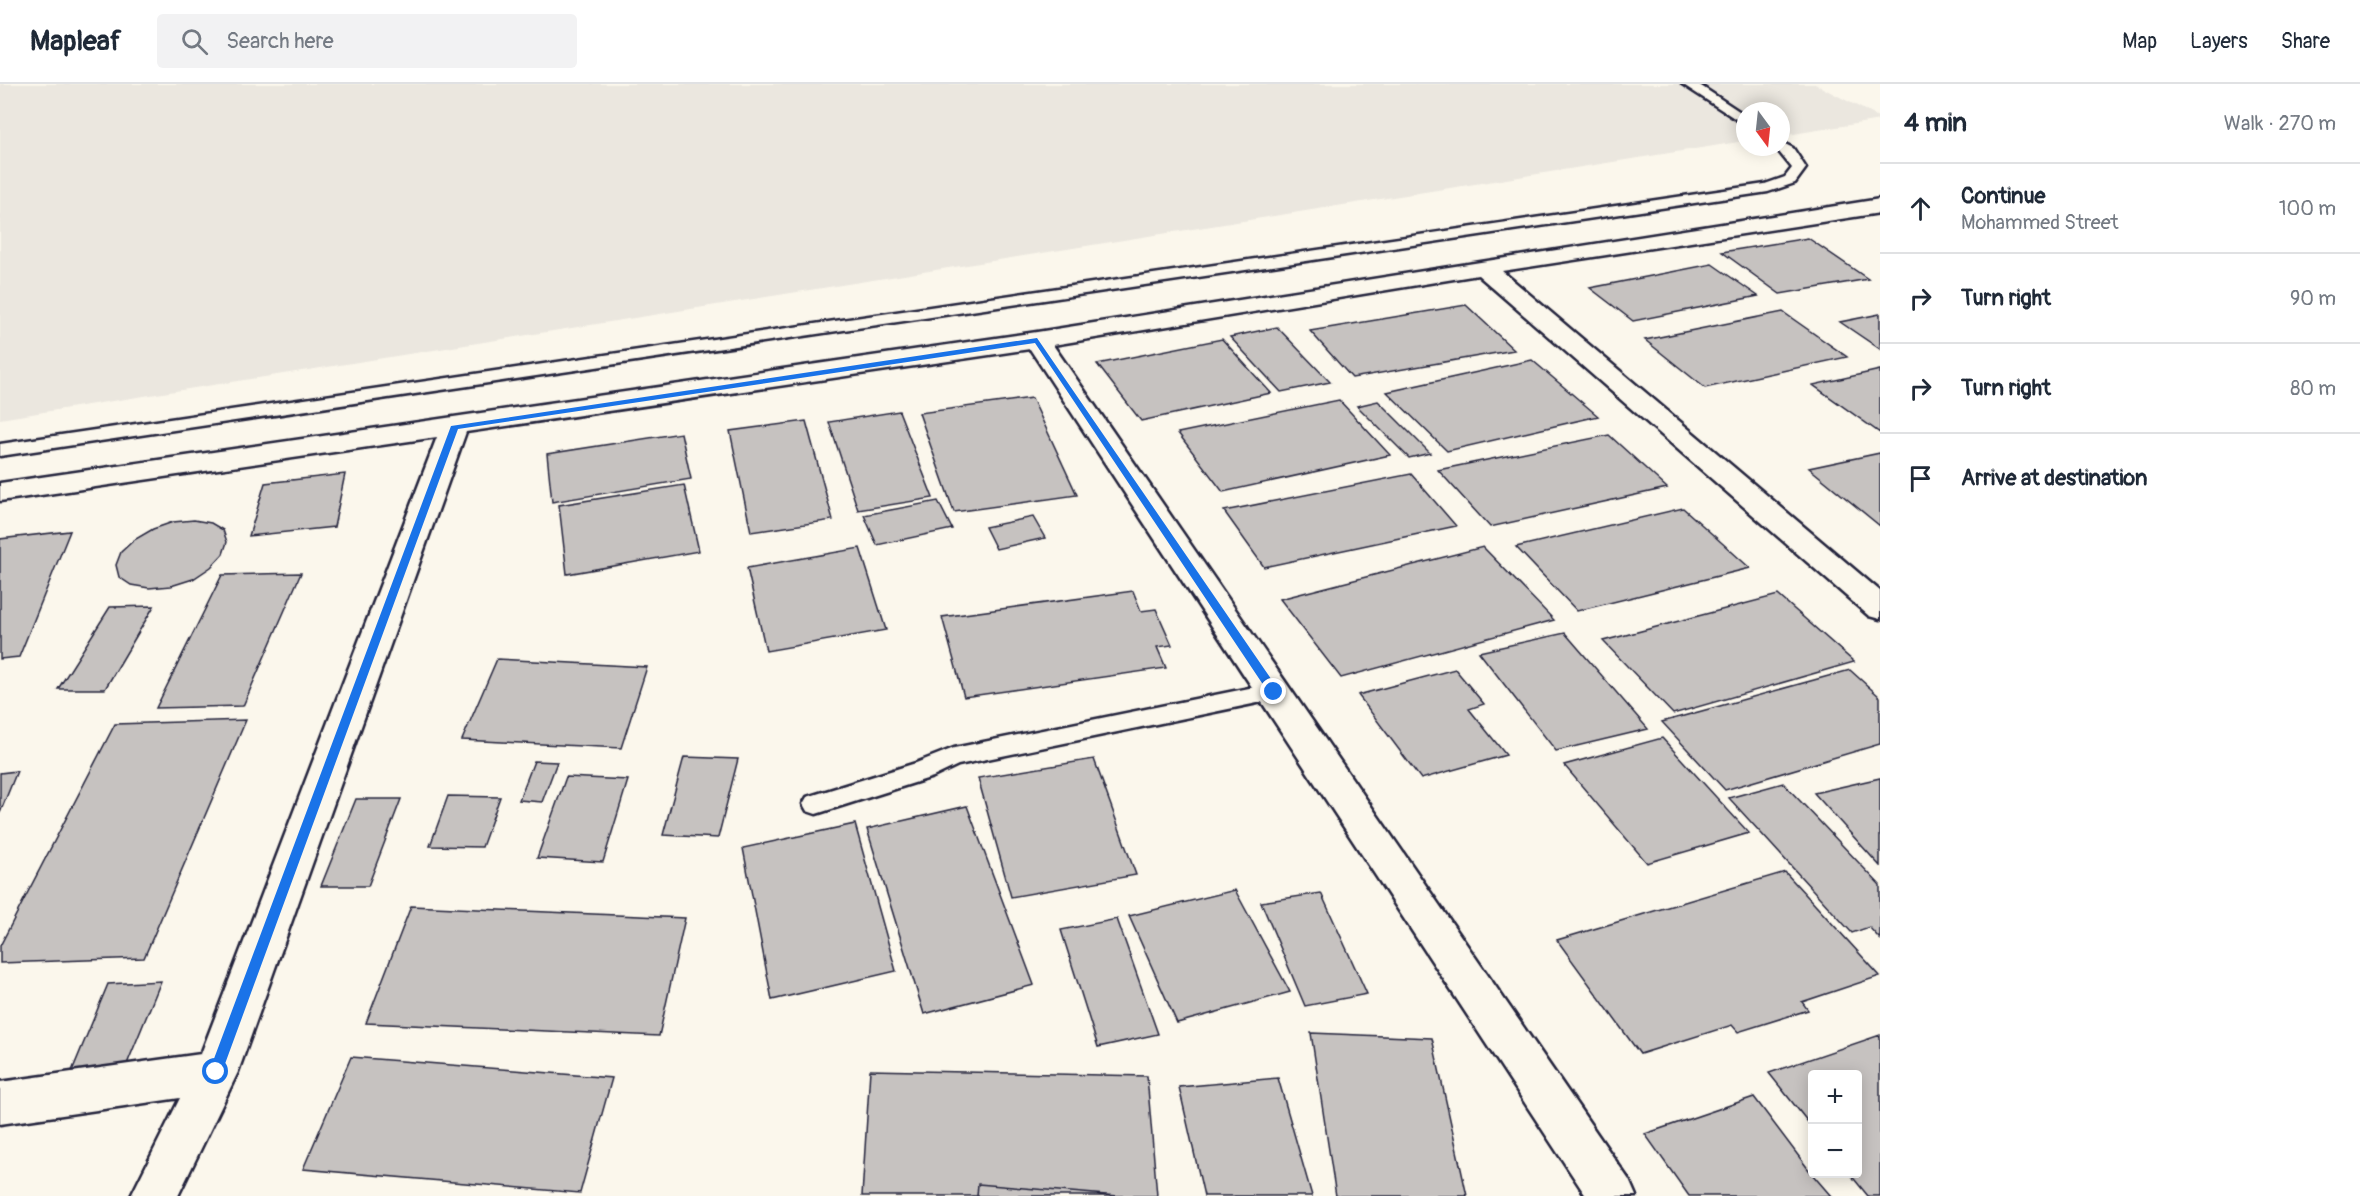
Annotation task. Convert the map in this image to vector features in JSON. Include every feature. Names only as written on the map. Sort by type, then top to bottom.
[{"type":"street","points":[[0,492],[454,428],[1037,340],[1483,267],[1880,206]]},
{"type":"street","points":[[1483,267],[1880,608]]},
{"type":"street","points":[[1037,340],[1613,1196]]},
{"type":"street","points":[[154,1196],[216,1072],[454,428]]},
{"type":"street","points":[[0,1103],[216,1072]]},
{"type":"lane","points":[[1689,84],[1736,115]]},
{"type":"lane","points":[[0,450],[1768,188],[1790,180],[1799,168],[1790,154]]},
{"type":"lane","points":[[816,804],[924,770],[954,757],[1274,692]]},
{"type":"shaded area","points":[[0,84],[1815,84],[1880,118],[1880,120],[1790,135],[1790,102],[1736,102],[1736,142],[0,419]]},
{"type":"building","points":[[1808,238],[1868,279],[1780,294],[1722,252]]},
{"type":"building","points":[[1712,264],[1758,296],[1633,321],[1590,288]]},
{"type":"building","points":[[1466,305],[1514,350],[1352,378],[1310,331]]},
{"type":"building","points":[[1783,312],[1847,357],[1705,388],[1645,340]]},
{"type":"building","points":[[1880,314],[1880,349],[1840,322]]},
{"type":"building","points":[[1277,327],[1330,382],[1281,392],[1230,337]]},
{"type":"building","points":[[1222,339],[1271,393],[1141,421],[1097,364]]},
{"type":"building","points":[[1532,360],[1598,416],[1447,451],[1387,392]]},
{"type":"building","points":[[1880,370],[1880,433],[1813,385]]},
{"type":"building","points":[[1032,398],[1077,495],[954,512],[919,413]]},
{"type":"building","points":[[1339,400],[1390,455],[1223,492],[1178,433]]},
{"type":"building","points":[[1378,401],[1430,453],[1409,458],[1357,406]]},
{"type":"building","points":[[899,411],[933,498],[858,510],[829,422]]},
{"type":"building","points":[[806,421],[833,520],[751,532],[730,431]]},
{"type":"building","points":[[681,433],[691,479],[552,502],[547,454]]},
{"type":"building","points":[[1609,435],[1667,488],[1490,527],[1438,470]]},
{"type":"building","points":[[1880,453],[1880,526],[1809,468]]},
{"type":"building","points":[[345,474],[334,527],[249,536],[265,483]]},
{"type":"building","points":[[1411,474],[1456,526],[1264,567],[1224,511]]},
{"type":"building","points":[[684,485],[699,551],[567,574],[559,505]]},
{"type":"building","points":[[938,501],[952,529],[877,545],[864,515]]},
{"type":"building","points":[[1683,508],[1750,568],[1577,611],[1516,547]]},
{"type":"building","points":[[1033,517],[1045,538],[996,549],[985,527]]},
{"type":"building","points":[[194,520],[211,523],[223,530],[227,542],[223,554],[211,567],[193,579],[171,586],[149,588],[131,585],[119,577],[116,565],[121,552],[134,540],[153,529],[173,522]]},
{"type":"building","points":[[70,531],[19,657],[0,659],[0,539]]},
{"type":"building","points":[[1483,547],[1554,620],[1341,678],[1280,599]]},
{"type":"building","points":[[860,548],[886,630],[766,651],[747,568]]},
{"type":"building","points":[[301,573],[243,706],[156,708],[222,575]]},
{"type":"building","points":[[1133,591],[1141,611],[1156,609],[1172,645],[1157,647],[1166,668],[964,697],[942,617]]},
{"type":"building","points":[[1778,595],[1854,662],[1673,714],[1603,641]]},
{"type":"building","points":[[154,606],[105,689],[58,689],[110,607]]},
{"type":"building","points":[[1565,633],[1648,729],[1556,751],[1479,652]]},
{"type":"building","points":[[497,659],[647,667],[621,748],[462,740]]},
{"type":"building","points":[[1455,669],[1484,704],[1469,709],[1506,755],[1421,779],[1358,695]]},
{"type":"building","points":[[1850,670],[1880,697],[1880,744],[1725,790],[1662,722]]},
{"type":"building","points":[[246,720],[144,958],[0,963],[0,946],[115,724]]},
{"type":"building","points":[[1662,738],[1749,833],[1647,863],[1564,765]]},
{"type":"building","points":[[684,757],[738,759],[718,838],[663,835]]},
{"type":"building","points":[[1094,759],[1136,875],[1011,897],[978,778]]},
{"type":"building","points":[[534,761],[557,762],[542,802],[519,800]]},
{"type":"building","points":[[17,771],[0,813],[0,773]]},
{"type":"building","points":[[566,777],[628,780],[603,862],[537,858]]},
{"type":"building","points":[[1880,778],[1880,866],[1814,793]]},
{"type":"building","points":[[1783,783],[1880,885],[1880,939],[1869,927],[1852,933],[1729,798]]},
{"type":"building","points":[[448,796],[500,797],[482,847],[430,846]]},
{"type":"building","points":[[356,799],[401,799],[368,886],[321,886]]},
{"type":"building","points":[[967,806],[1034,985],[924,1014],[867,829]]},
{"type":"building","points":[[855,824],[896,971],[772,1000],[743,848]]},
{"type":"building","points":[[1785,872],[1880,976],[1802,1002],[1808,1010],[1738,1032],[1732,1025],[1640,1054],[1557,940]]},
{"type":"building","points":[[1235,890],[1290,992],[1177,1023],[1129,916]]},
{"type":"building","points":[[1321,893],[1367,994],[1305,1006],[1261,902]]},
{"type":"building","points":[[411,906],[685,918],[659,1036],[366,1023]]},
{"type":"building","points":[[1117,919],[1158,1034],[1098,1047],[1061,930]]},
{"type":"building","points":[[161,981],[125,1069],[72,1071],[108,984]]},
{"type":"building","points":[[1311,1033],[1432,1038],[1467,1196],[1336,1196]]},
{"type":"building","points":[[1880,1035],[1880,1196],[1868,1196],[1853,1178],[1862,1178],[1862,1070],[1808,1070],[1808,1122],[1769,1073]]},
{"type":"building","points":[[351,1057],[612,1078],[580,1193],[303,1169]]},
{"type":"building","points":[[870,1070],[1147,1076],[1157,1196],[862,1196]]},
{"type":"building","points":[[1278,1078],[1312,1196],[1204,1196],[1179,1087]]},
{"type":"building","points":[[1754,1097],[1808,1169],[1808,1178],[1815,1178],[1831,1196],[1689,1196],[1645,1134]]},
{"type":"building","points":[[978,1184],[1118,1196],[977,1196]]},
{"type":"route","points":[[216,1072],[454,428],[1037,340],[1274,692]]}]
